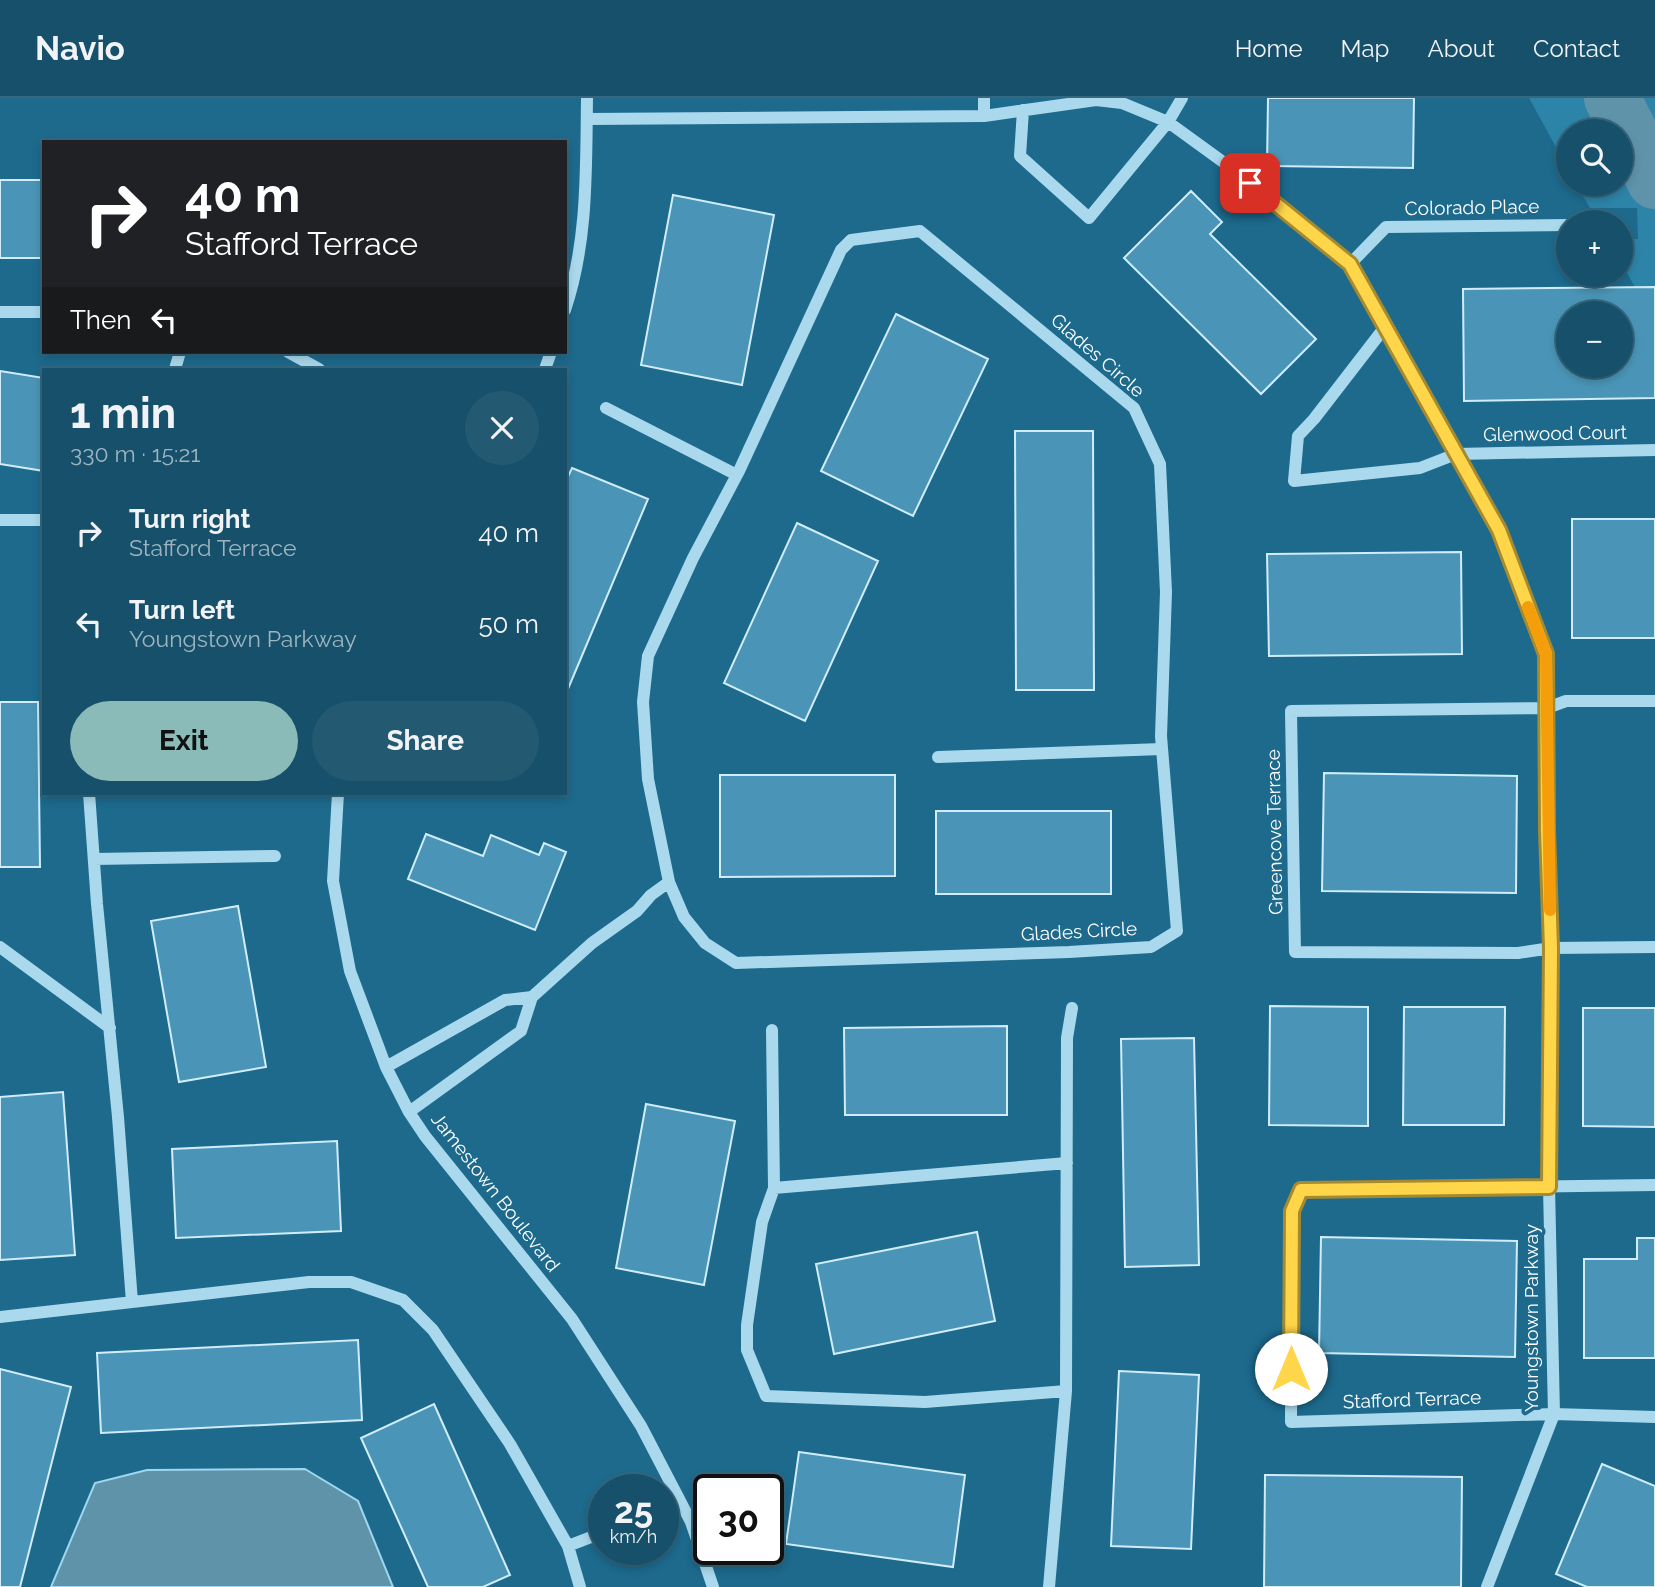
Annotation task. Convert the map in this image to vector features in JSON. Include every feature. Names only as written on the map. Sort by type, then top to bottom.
[{"type":"street","points":[[567,304],[572,289],[585,209],[587,98]]},
{"type":"street","points":[[984,98],[984,116]]},
{"type":"street","points":[[1023,110],[1020,156],[1089,218],[1168,122],[1182,98]]},
{"type":"street","name":"Youngstown Parkway","points":[[587,119],[984,116],[1096,100],[1122,103],[1168,122],[1230,167],[1350,264],[1499,530],[1546,654],[1551,948],[1549,1187],[1554,1414],[1487,1587]]},
{"type":"street","name":"Colorado Place","points":[[1350,264],[1386,227],[1556,225]]},
{"type":"street","name":"Glades Circle","points":[[920,231],[1134,408],[1160,464],[1166,592],[1162,749],[1177,931],[1151,947],[736,964],[705,943],[684,918],[669,882],[648,779],[643,702],[648,656],[693,558],[737,475],[841,250],[851,240],[920,231]]},
{"type":"street","points":[[0,312],[42,313]]},
{"type":"street","points":[[1385,327],[1298,436],[1294,481],[1420,468],[1456,454]]},
{"type":"street","points":[[292,354],[317,368]]},
{"type":"street","points":[[606,408],[737,475]]},
{"type":"street","name":"Glenwood Court","points":[[1456,454],[1655,450]]},
{"type":"street","points":[[0,520],[42,520]]},
{"type":"street","points":[[1547,708],[1566,701],[1655,701]]},
{"type":"street","name":"Greencove Terrace","points":[[1547,708],[1291,711],[1291,724],[1295,952],[1518,953],[1551,948]]},
{"type":"street","points":[[938,757],[1162,749]]},
{"type":"street","points":[[89,795],[132,1302]]},
{"type":"street","name":"Jamestown Boulevard","points":[[338,795],[333,881],[351,971],[386,1068],[425,1136],[572,1319],[641,1426],[691,1522],[713,1587]]},
{"type":"street","points":[[93,859],[275,856]]},
{"type":"street","points":[[409,1112],[521,1031],[532,997],[592,943],[637,911],[651,895],[669,882]]},
{"type":"street","points":[[0,947],[110,1028]]},
{"type":"street","points":[[1551,948],[1655,947]]},
{"type":"street","points":[[386,1068],[505,1000],[532,997]]},
{"type":"street","points":[[1049,1587],[1066,1391],[1068,1038],[1072,1008]]},
{"type":"street","points":[[772,1030],[774,1188],[762,1222],[747,1325],[747,1350],[766,1396],[925,1402],[1066,1391]]},
{"type":"street","points":[[774,1188],[1067,1163]]},
{"type":"street","points":[[1549,1187],[1655,1185]]},
{"type":"street","name":"Stafford Terrace","points":[[1549,1187],[1301,1190],[1292,1211],[1291,1422],[1554,1414]]},
{"type":"street","points":[[0,1317],[309,1282],[351,1282],[403,1300],[433,1330],[510,1444],[568,1546],[580,1587]]},
{"type":"street","points":[[1554,1414],[1655,1417]]},
{"type":"street","points":[[568,1546],[588,1538]]},
{"type":"shaded area","points":[[1529,98],[1655,98],[1655,323],[1633,284],[1633,239],[1638,239],[1637,208],[1590,208],[1583,196],[1633,196],[1633,119],[1556,119],[1556,147]]},
{"type":"shaded area","points":[[305,1469],[358,1501],[393,1587],[51,1587],[95,1483],[147,1470]]},
{"type":"building","points":[[1268,98],[1414,98],[1413,168],[1267,166]]},
{"type":"building","points":[[0,180],[42,180],[42,258],[0,258]]},
{"type":"building","points":[[1191,191],[1222,222],[1210,234],[1316,339],[1261,394],[1124,258]]},
{"type":"building","points":[[673,195],[774,215],[742,385],[641,365]]},
{"type":"building","points":[[1655,287],[1655,398],[1464,401],[1463,289]]},
{"type":"building","points":[[896,314],[988,359],[913,516],[821,471]]},
{"type":"building","points":[[0,371],[42,378],[42,471],[0,464]]},
{"type":"building","points":[[1015,431],[1093,431],[1094,690],[1016,690]]},
{"type":"building","points":[[572,468],[648,499],[567,691],[567,479]]},
{"type":"building","points":[[1572,519],[1655,519],[1655,638],[1572,638]]},
{"type":"building","points":[[797,523],[878,561],[805,721],[724,683]]},
{"type":"building","points":[[1461,552],[1462,654],[1269,656],[1267,554]]},
{"type":"building","points":[[0,702],[38,702],[40,867],[0,867]]},
{"type":"building","points":[[1324,773],[1517,776],[1516,893],[1322,891]]},
{"type":"building","points":[[720,775],[895,775],[895,876],[720,877]]},
{"type":"building","points":[[936,811],[1111,811],[1111,894],[936,894]]},
{"type":"building","points":[[426,834],[483,856],[491,835],[539,855],[544,843],[566,852],[535,930],[408,879]]},
{"type":"building","points":[[238,906],[266,1067],[179,1082],[151,921]]},
{"type":"building","points":[[1270,1006],[1368,1007],[1368,1126],[1269,1125]]},
{"type":"building","points":[[1404,1007],[1505,1007],[1504,1125],[1403,1125]]},
{"type":"building","points":[[1583,1008],[1655,1008],[1655,1127],[1583,1126]]},
{"type":"building","points":[[1007,1026],[1007,1115],[845,1115],[844,1028]]},
{"type":"building","points":[[1194,1038],[1199,1265],[1125,1267],[1121,1039]]},
{"type":"building","points":[[63,1092],[75,1255],[0,1260],[0,1097]]},
{"type":"building","points":[[646,1104],[735,1121],[704,1285],[616,1268]]},
{"type":"building","points":[[337,1141],[341,1231],[176,1238],[172,1149]]},
{"type":"building","points":[[977,1232],[995,1321],[834,1354],[816,1264]]},
{"type":"building","points":[[1321,1237],[1517,1241],[1515,1357],[1319,1353]]},
{"type":"building","points":[[1637,1238],[1655,1238],[1655,1358],[1584,1358],[1584,1259],[1637,1259]]},
{"type":"building","points":[[358,1340],[362,1420],[101,1433],[97,1353]]},
{"type":"building","points":[[0,1369],[71,1387],[20,1587],[0,1587]]},
{"type":"building","points":[[1119,1371],[1199,1375],[1191,1549],[1111,1546]]},
{"type":"building","points":[[434,1404],[510,1575],[483,1587],[428,1587],[361,1438]]},
{"type":"building","points":[[799,1452],[965,1475],[953,1567],[786,1544]]},
{"type":"building","points":[[1602,1464],[1655,1486],[1655,1587],[1587,1587],[1556,1574]]},
{"type":"building","points":[[1265,1475],[1462,1477],[1461,1587],[1264,1587]]},
{"type":"waterway","points":[[1612,98],[1655,181]]},
{"type":"slow traffic","points":[[1528,607],[1546,654],[1550,910]]},
{"type":"route","points":[[1250,183],[1350,264],[1499,530],[1546,654],[1551,948],[1549,1187],[1301,1190],[1292,1211],[1291,1369]]}]
